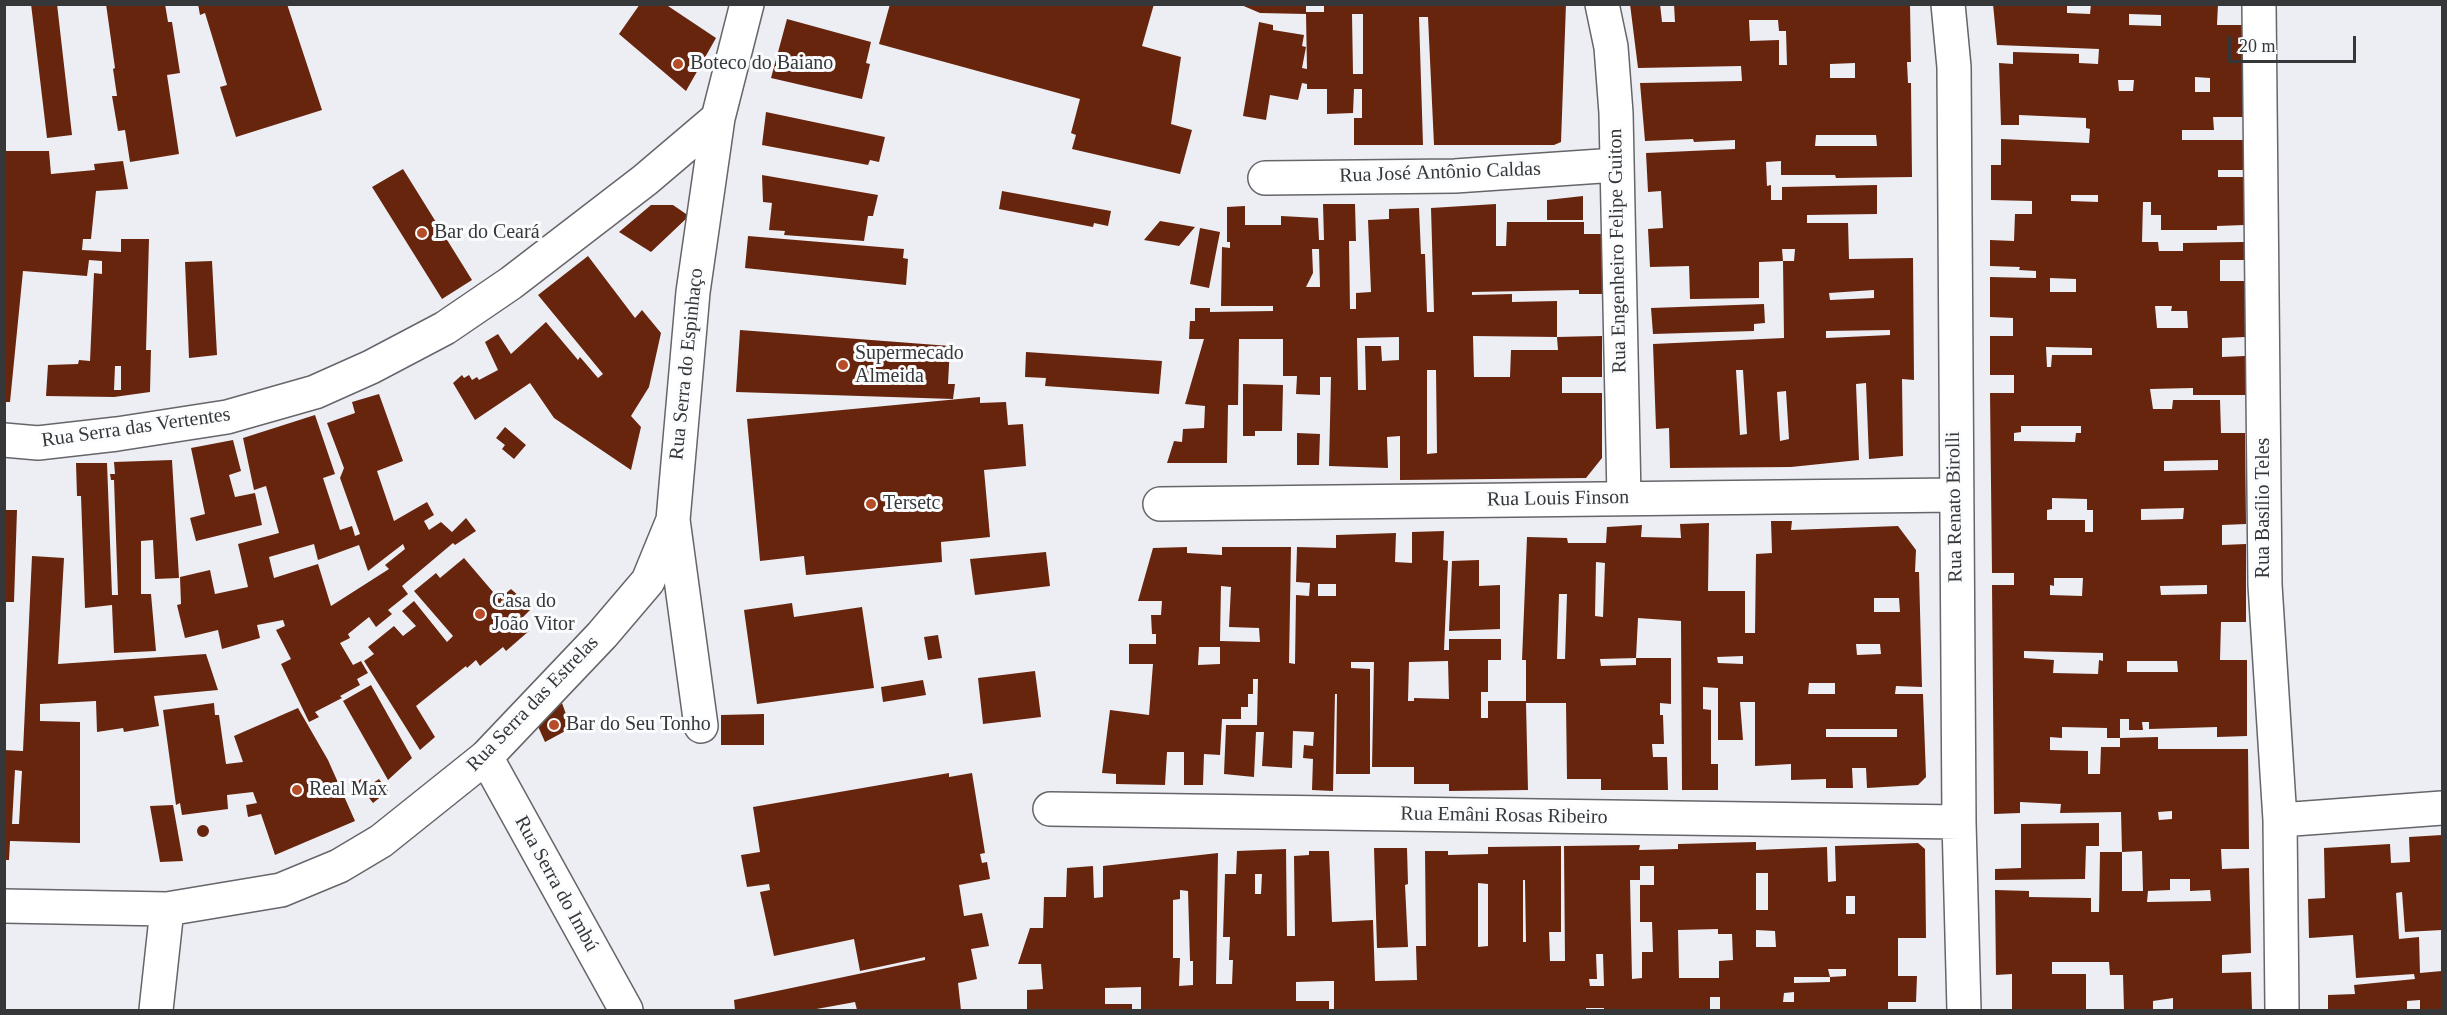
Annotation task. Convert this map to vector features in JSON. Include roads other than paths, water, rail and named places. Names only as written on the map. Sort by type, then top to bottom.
[{"type":"street","name":"Rua Serra do Espinhaço","points":[[701,726],[673,520],[693,292],[718,118],[747,4]]},
{"type":"street","name":"Rua Engenheiro Felipe Guiton","points":[[1602,4],[1611,47],[1616,113],[1624,498]]},
{"type":"street","name":"Rua Renato Birolli","points":[[1948,4],[1954,67],[1955,495],[1964,1011]]},
{"type":"street","name":"Rua Basílio Teles","points":[[2259,4],[2265,585],[2280,820],[2282,1011]]},
{"type":"street","name":"Rua Serra das Vertentes","points":[[4,440],[38,443],[117,434],[227,417],[315,392],[371,367],[445,328],[511,283],[645,180],[718,118]]},
{"type":"street","name":"Rua José Antônio Caldas","points":[[1264,178],[1455,176],[1616,165]]},
{"type":"street","name":"Rua Louis Finson","points":[[1160,504],[1955,495]]},
{"type":"street","name":"Rua Serra das Estrelas","points":[[4,906],[167,909],[281,890],[339,866],[381,841],[486,757],[602,635],[648,581],[673,520]]},
{"type":"street","name":"Rua Serra do Imbú","points":[[486,757],[626,1011]]},
{"type":"street","points":[[2280,820],[2442,808]]},
{"type":"street","name":"Rua Emâni Rosas Ribeiro","points":[[1050,809],[1959,822]]},
{"type":"street","points":[[156,1011],[167,909]]},
{"type":"place","name":"Boteco do Baiano","points":[[678,64]]},
{"type":"place","name":"Bar do Ceará","points":[[422,233]]},
{"type":"place","name":"Supermecado Almeida","points":[[843,365]]},
{"type":"place","name":"Tersetc","points":[[871,504]]},
{"type":"place","name":"Casa do João Vitor","points":[[480,614]]},
{"type":"place","name":"Bar do Seu Tonho","points":[[554,725]]},
{"type":"place","name":"Real Max","points":[[297,790]]}]
